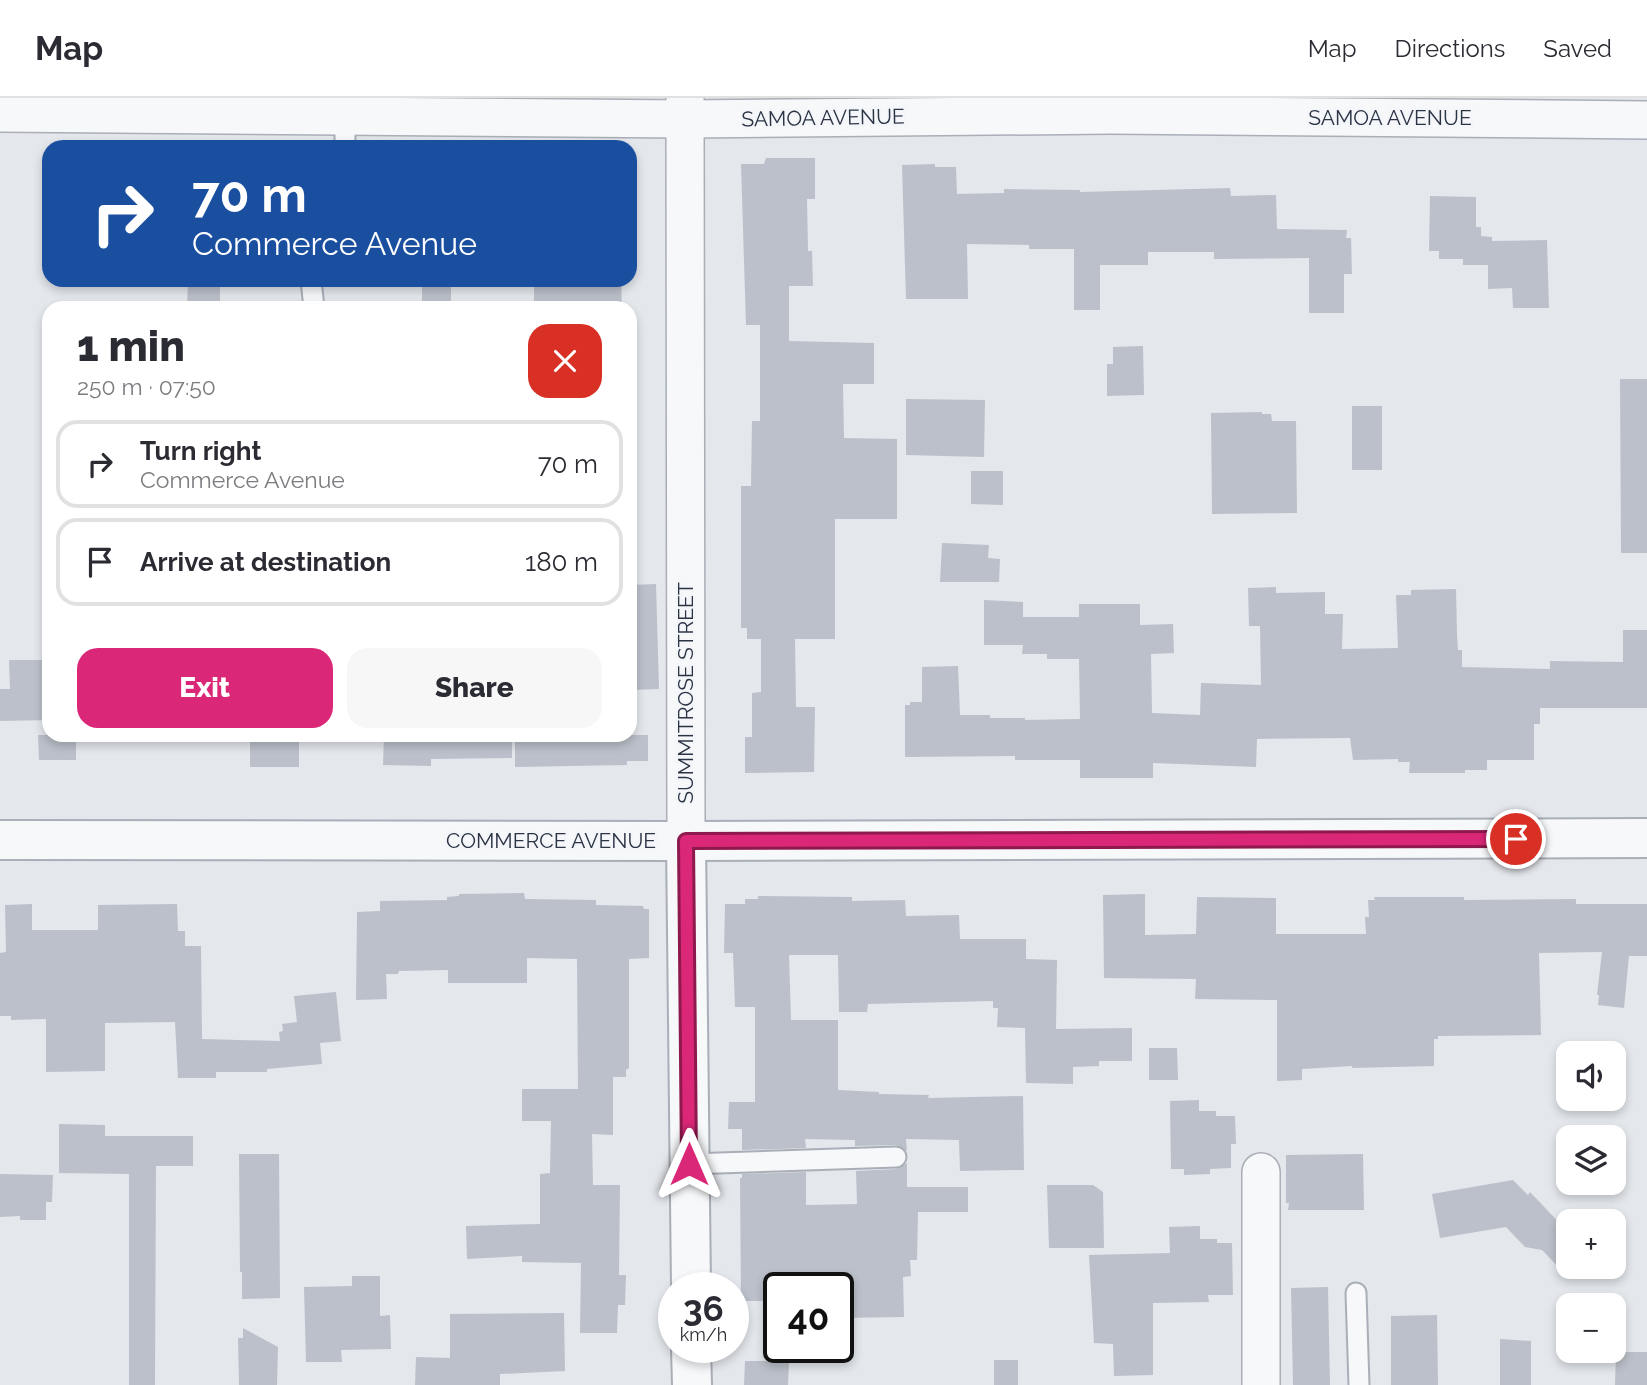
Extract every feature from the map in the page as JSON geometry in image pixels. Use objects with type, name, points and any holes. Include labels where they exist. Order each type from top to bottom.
[{"type":"street","name":"SAMOA AVENUE","points":[[0,113],[345,132],[685,108],[1317,107],[1647,120]]},
{"type":"street","name":"SUMMITROSE STREET","points":[[685,108],[686,841],[691,1272]]},
{"type":"street","name":"COMMERCE AVENUE","points":[[0,840],[1647,838]]},
{"type":"street","points":[[1261,1172],[1262,1385]]},
{"type":"street","points":[[691,1363],[692,1385]]},
{"type":"lane","points":[[689,1164],[896,1157]]},
{"type":"lane","points":[[1356,1293],[1359,1385]]},
{"type":"building","points":[[766,158],[815,158],[815,199],[807,199],[808,251],[812,251],[813,286],[789,286],[789,341],[874,343],[874,384],[843,384],[844,438],[897,439],[897,519],[835,519],[835,639],[795,639],[796,707],[815,707],[814,772],[745,773],[745,737],[752,737],[752,693],[761,692],[761,639],[747,639],[747,628],[741,628],[741,486],[751,486],[752,421],[760,421],[760,325],[746,325],[741,164],[764,164]]},
{"type":"building","points":[[935,164],[935,167],[956,167],[957,194],[1004,193],[1004,189],[1080,192],[1230,188],[1231,196],[1276,195],[1277,229],[1347,230],[1346,238],[1351,238],[1352,274],[1344,274],[1344,313],[1309,313],[1309,258],[1214,259],[1214,252],[1148,252],[1148,265],[1100,265],[1100,310],[1074,310],[1074,249],[1029,249],[1029,245],[967,244],[968,299],[906,299],[902,165]]},
{"type":"building","points":[[1430,196],[1476,197],[1476,227],[1481,227],[1481,236],[1492,237],[1492,241],[1547,240],[1549,308],[1513,308],[1512,288],[1488,289],[1488,265],[1463,265],[1463,259],[1439,259],[1439,251],[1429,251]]},
{"type":"building","points":[[188,287],[220,287],[220,301],[187,301]]},
{"type":"building","points":[[422,287],[451,287],[451,301],[422,301]]},
{"type":"building","points":[[534,287],[621,287],[622,301],[534,301]]},
{"type":"building","points":[[1143,346],[1144,395],[1107,396],[1107,364],[1113,364],[1113,347]]},
{"type":"building","points":[[1620,379],[1647,379],[1647,553],[1621,553]]},
{"type":"building","points":[[906,399],[985,400],[984,457],[906,455]]},
{"type":"building","points":[[1352,406],[1382,406],[1382,470],[1352,470]]},
{"type":"building","points":[[1211,413],[1271,414],[1272,421],[1296,421],[1297,513],[1212,514]]},
{"type":"building","points":[[971,471],[1003,471],[1003,505],[971,504]]},
{"type":"building","points":[[942,543],[989,545],[988,558],[1000,559],[999,582],[940,582]]},
{"type":"building","points":[[656,584],[659,689],[637,690],[637,585]]},
{"type":"building","points":[[1276,587],[1276,593],[1325,592],[1325,614],[1343,614],[1342,649],[1398,648],[1396,595],[1411,595],[1411,590],[1456,589],[1458,650],[1462,650],[1462,667],[1550,669],[1550,661],[1623,662],[1623,630],[1647,630],[1647,708],[1540,708],[1540,724],[1534,724],[1534,760],[1487,760],[1487,770],[1465,770],[1465,773],[1409,773],[1410,762],[1398,762],[1398,759],[1353,760],[1350,738],[1257,739],[1256,767],[1153,763],[1153,778],[1080,778],[1080,760],[1015,760],[1015,756],[905,757],[905,705],[922,702],[922,667],[958,666],[960,715],[990,715],[990,718],[1025,720],[1080,719],[1079,659],[1047,659],[1047,654],[1022,654],[1023,645],[984,645],[984,600],[1023,602],[1023,617],[1079,617],[1079,604],[1140,604],[1140,625],[1173,624],[1174,653],[1151,654],[1152,713],[1200,715],[1201,683],[1261,685],[1260,626],[1249,626],[1248,588]]},
{"type":"building","points":[[9,660],[42,660],[42,720],[0,721],[0,689],[10,689]]},
{"type":"building","points":[[38,735],[42,735],[42,742],[76,742],[76,760],[39,760]]},
{"type":"building","points":[[637,735],[648,735],[648,761],[627,761],[627,765],[515,767],[515,742],[637,742]]},
{"type":"building","points":[[250,742],[299,742],[299,767],[250,767]]},
{"type":"building","points":[[384,742],[512,742],[512,758],[431,759],[431,766],[383,765]]},
{"type":"building","points":[[524,893],[525,899],[596,900],[596,905],[643,906],[644,909],[649,909],[649,958],[629,959],[629,1068],[626,1070],[626,1077],[613,1077],[613,1135],[592,1134],[593,1185],[620,1185],[619,1275],[626,1275],[625,1305],[618,1305],[617,1333],[580,1333],[581,1263],[522,1262],[522,1256],[467,1259],[466,1226],[540,1224],[540,1174],[550,1173],[551,1121],[522,1121],[522,1089],[578,1089],[577,959],[527,958],[527,983],[448,983],[448,970],[399,971],[398,974],[386,974],[387,999],[356,1000],[357,912],[380,911],[380,901],[447,900],[447,897],[459,894]]},
{"type":"building","points":[[1145,894],[1145,935],[1196,934],[1197,897],[1276,898],[1276,934],[1366,934],[1368,900],[1375,900],[1374,897],[1464,897],[1464,900],[1576,899],[1576,904],[1647,904],[1647,956],[1629,956],[1624,1008],[1598,1005],[1602,952],[1539,953],[1541,1035],[1438,1036],[1438,1039],[1434,1039],[1434,1066],[1302,1069],[1302,1080],[1277,1081],[1277,1000],[1195,999],[1196,979],[1104,978],[1103,895]]},
{"type":"building","points":[[758,896],[852,897],[852,901],[905,900],[906,916],[959,915],[960,939],[1026,939],[1026,959],[1057,960],[1056,1029],[1132,1028],[1132,1061],[1099,1061],[1099,1066],[1073,1067],[1073,1084],[1026,1083],[1025,1028],[997,1027],[998,1008],[993,1008],[993,1001],[868,1004],[867,1012],[839,1012],[838,955],[789,955],[791,1020],[838,1020],[838,1090],[929,1095],[928,1098],[1023,1096],[1024,1170],[960,1171],[959,1140],[906,1139],[907,1151],[896,1145],[855,1146],[855,1140],[805,1139],[806,1148],[742,1150],[742,1129],[728,1129],[729,1102],[755,1102],[755,1007],[735,1007],[733,953],[724,953],[725,904],[745,904],[745,899],[758,899]]},
{"type":"building","points":[[32,904],[32,930],[98,930],[98,905],[177,904],[178,931],[185,931],[185,946],[201,946],[202,1039],[280,1041],[282,1024],[297,1022],[294,996],[336,992],[341,1041],[320,1043],[322,1064],[267,1069],[267,1072],[216,1072],[216,1078],[178,1078],[175,1022],[105,1023],[105,1071],[46,1072],[46,1019],[11,1020],[11,1016],[0,1016],[0,953],[6,952],[5,905]]},
{"type":"building","points":[[1149,1048],[1177,1048],[1178,1080],[1149,1080]]},
{"type":"building","points":[[1199,1100],[1199,1111],[1216,1111],[1216,1116],[1235,1116],[1236,1144],[1231,1144],[1231,1168],[1210,1169],[1210,1174],[1184,1175],[1184,1169],[1171,1169],[1170,1101]]},
{"type":"building","points":[[59,1124],[105,1125],[105,1136],[193,1136],[193,1166],[156,1166],[155,1385],[129,1385],[129,1174],[59,1173]]},
{"type":"building","points":[[239,1154],[279,1154],[280,1298],[242,1299]]},
{"type":"building","points":[[1363,1154],[1364,1210],[1288,1210],[1286,1155]]},
{"type":"building","points":[[907,1163],[907,1187],[968,1187],[968,1212],[918,1212],[917,1260],[910,1260],[911,1276],[903,1277],[904,1317],[854,1318],[854,1272],[763,1272],[763,1301],[749,1301],[749,1272],[741,1272],[742,1174],[806,1172],[806,1205],[857,1204],[856,1171],[896,1169]]},
{"type":"building","points":[[0,1174],[53,1175],[52,1202],[46,1202],[46,1220],[20,1220],[20,1216],[0,1217]]},
{"type":"building","points":[[1513,1180],[1528,1195],[1530,1192],[1556,1219],[1556,1265],[1542,1250],[1525,1247],[1506,1227],[1440,1238],[1432,1194]]},
{"type":"building","points":[[1047,1185],[1093,1185],[1103,1192],[1104,1248],[1049,1248]]},
{"type":"building","points":[[1200,1226],[1200,1239],[1217,1239],[1217,1243],[1232,1243],[1233,1295],[1208,1295],[1209,1302],[1153,1303],[1153,1375],[1114,1376],[1113,1344],[1094,1343],[1089,1255],[1170,1253],[1169,1227]]},
{"type":"building","points":[[352,1276],[380,1276],[380,1316],[390,1315],[391,1349],[341,1350],[342,1362],[306,1362],[304,1287],[352,1286]]},
{"type":"building","points":[[1328,1287],[1330,1385],[1293,1385],[1291,1288]]},
{"type":"building","points":[[564,1313],[565,1371],[500,1374],[500,1385],[415,1385],[416,1357],[450,1358],[450,1314]]},
{"type":"building","points":[[1437,1315],[1438,1385],[1391,1385],[1391,1316]]},
{"type":"building","points":[[243,1328],[278,1347],[277,1385],[239,1385],[238,1338],[243,1338]]},
{"type":"building","points":[[1500,1339],[1531,1341],[1531,1385],[1500,1385]]},
{"type":"building","points":[[1626,1352],[1647,1352],[1647,1385],[1615,1385],[1616,1363],[1626,1363]]},
{"type":"building","points":[[994,1360],[1018,1360],[1018,1385],[994,1385]]},
{"type":"building","points":[[745,1363],[789,1363],[788,1385],[744,1385]]},
{"type":"route","points":[[689,1164],[686,841],[1516,839]]}]
